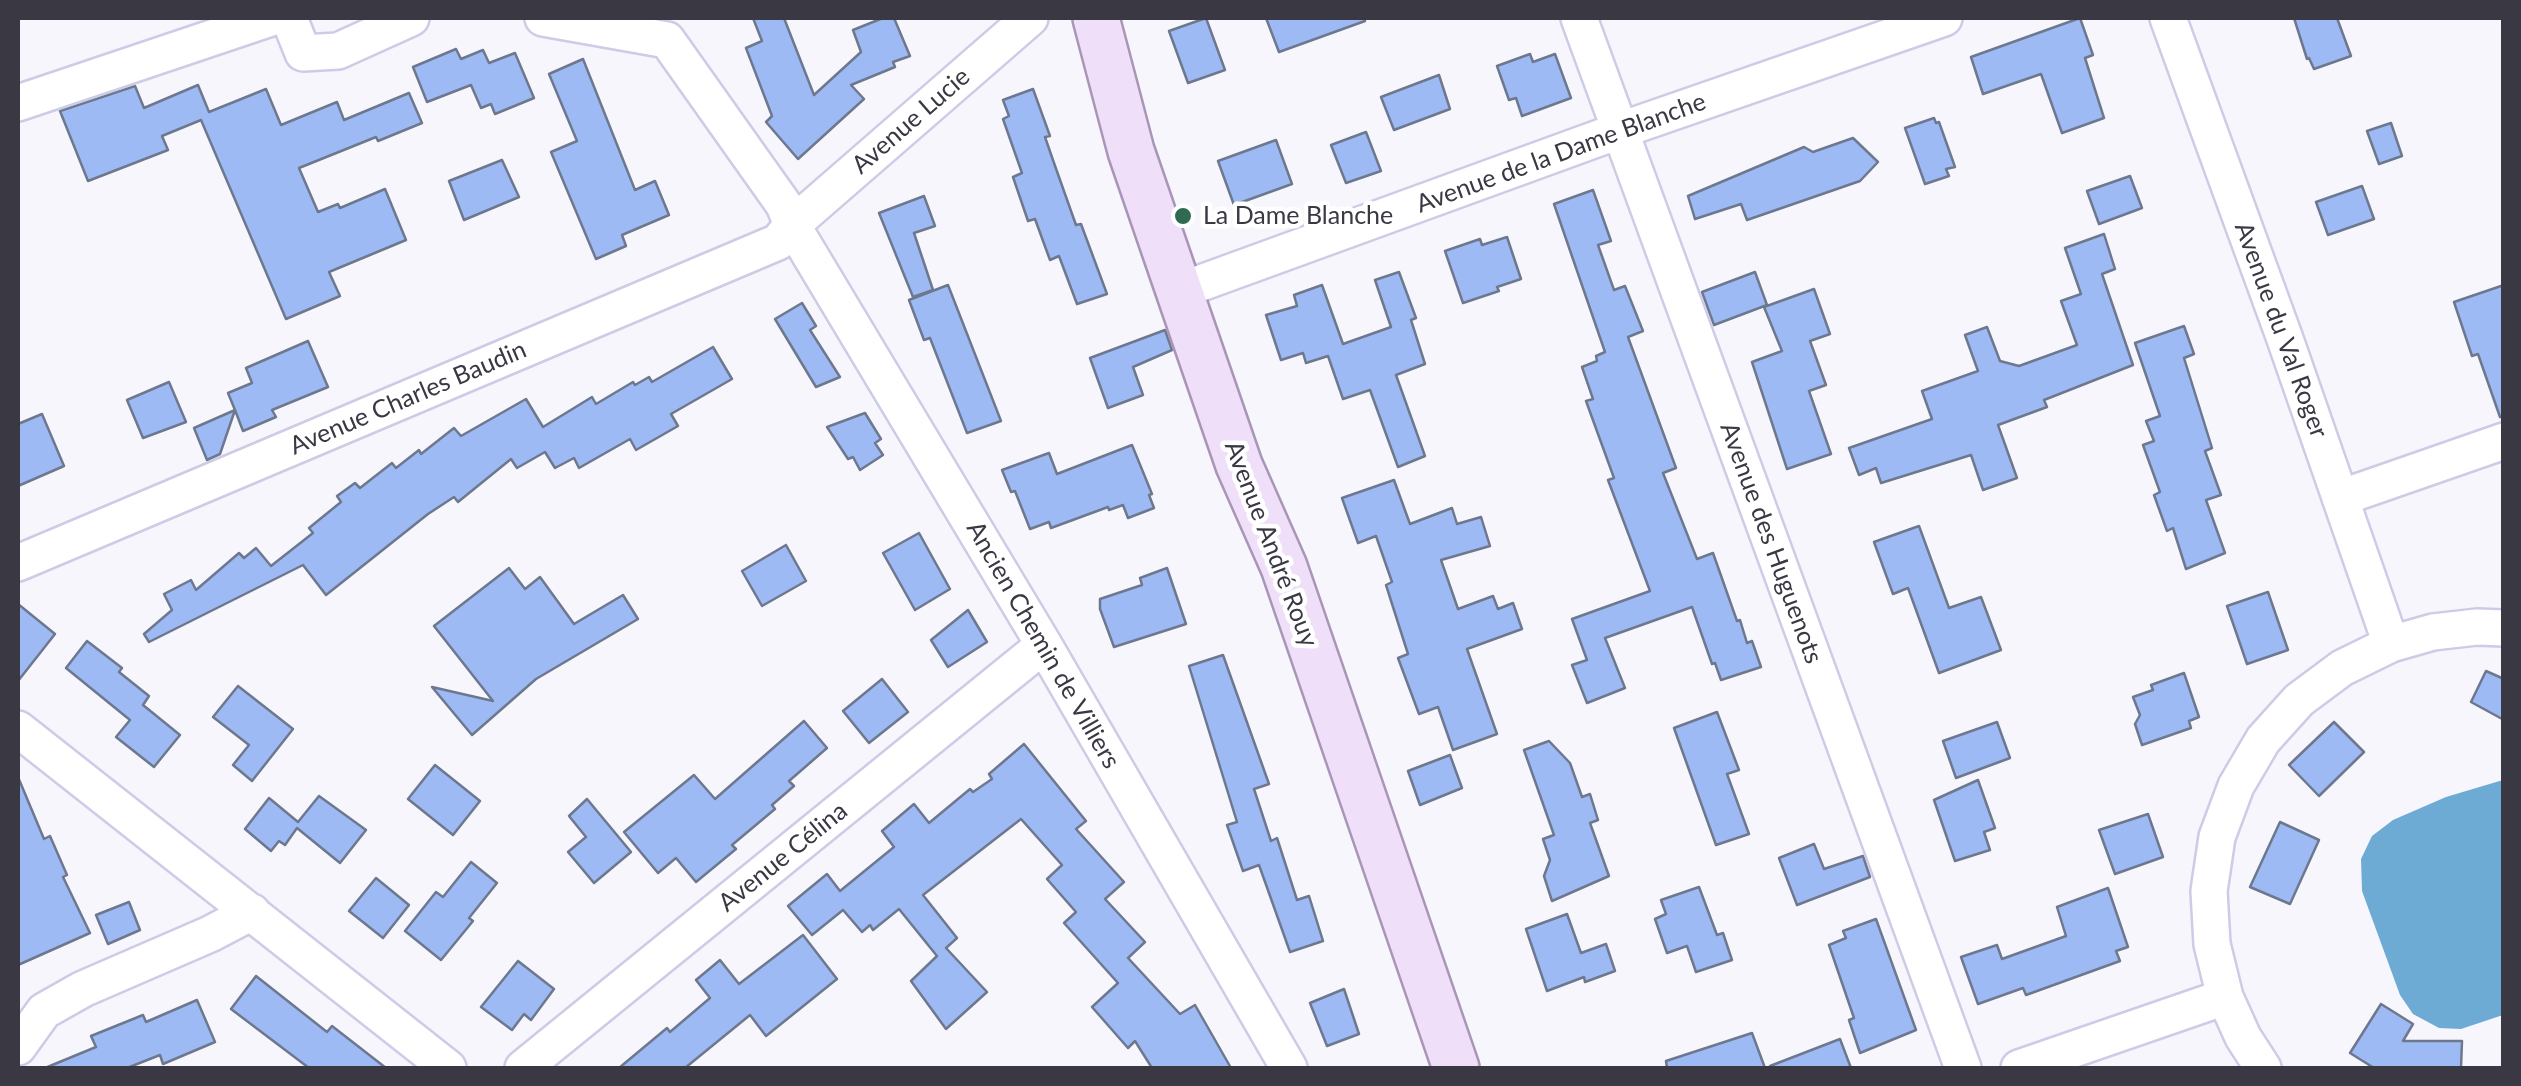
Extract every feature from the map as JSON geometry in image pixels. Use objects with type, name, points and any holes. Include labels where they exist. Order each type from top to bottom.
[{"type":"main road","name":"Avenue André Rouy","points":[[1096,18],[1131,152],[1239,464],[1284,567],[1456,1068]]},
{"type":"street","points":[[18,103],[270,18]]},
{"type":"street","points":[[289,18],[302,53],[338,51],[412,18]]},
{"type":"street","name":"Ancien Chemin de Villiers","points":[[543,18],[667,40],[784,205],[792,225],[1044,645],[1288,1068]]},
{"type":"street","name":"Avenue Lucie","points":[[792,225],[1030,18]]},
{"type":"street","name":"Avenue des Huguenots","points":[[1579,18],[1963,1068]]},
{"type":"street","name":"Avenue de la Dame Blanche","points":[[1179,291],[1621,130],[1944,18]]},
{"type":"street","name":"Avenue du Val Roger","points":[[2168,18],[2391,644]]},
{"type":"street","name":"Avenue Charles Baudin","points":[[18,564],[778,242],[792,225]]},
{"type":"street","points":[[2340,498],[2504,441]]},
{"type":"street","points":[[2263,1068],[2243,1038],[2224,997],[2212,944],[2209,890],[2217,837],[2236,786],[2263,740],[2299,700],[2342,668],[2391,644],[2433,632],[2504,628]]},
{"type":"street","name":"Avenue Célina","points":[[522,1068],[1044,645]]},
{"type":"street","points":[[18,730],[448,1068]]},
{"type":"street","points":[[18,1047],[44,1011],[252,912]]},
{"type":"street","points":[[2019,1068],[2224,997]]},
{"type":"water","points":[[2503,780],[2503,1015],[2461,1029],[2439,1028],[2413,1014],[2400,995],[2362,891],[2361,859],[2372,836],[2393,820],[2446,797]]},
{"type":"building","points":[[753,18],[784,18],[814,95],[861,52],[853,30],[883,18],[894,18],[910,56],[893,62],[895,67],[851,85],[864,99],[798,159],[766,122],[772,116],[746,48],[762,41]]},
{"type":"building","points":[[1206,18],[1225,70],[1188,83],[1169,31]]},
{"type":"building","points":[[1266,18],[1364,18],[1365,21],[1279,52]]},
{"type":"building","points":[[2080,18],[2093,55],[2085,58],[2104,118],[2062,133],[2041,74],[1983,94],[1971,57]]},
{"type":"building","points":[[2294,18],[2337,18],[2351,56],[2314,69]]},
{"type":"building","points":[[456,49],[461,59],[483,50],[489,63],[515,53],[534,98],[495,114],[491,104],[481,108],[471,85],[427,102],[413,67]]},
{"type":"building","points":[[1530,54],[1533,62],[1555,54],[1571,98],[1522,116],[1516,98],[1509,100],[1497,66]]},
{"type":"building","points":[[583,59],[635,190],[655,181],[669,215],[622,235],[626,246],[596,259],[551,152],[577,141],[549,74]]},
{"type":"building","points":[[1439,75],[1450,109],[1394,130],[1381,97]]},
{"type":"building","points":[[198,85],[209,112],[266,89],[281,125],[337,102],[344,120],[409,93],[422,123],[299,168],[318,212],[338,204],[340,208],[385,189],[406,240],[329,272],[340,296],[286,319],[201,120],[162,136],[168,150],[88,181],[60,111],[135,86],[144,108]]},
{"type":"building","points":[[1033,89],[1050,136],[1045,137],[1076,225],[1081,224],[1107,294],[1077,304],[1059,256],[1050,260],[1035,219],[1028,221],[1013,177],[1022,173],[1003,119],[1009,116],[1003,100]]},
{"type":"building","points":[[1934,118],[1939,122],[1955,167],[1946,169],[1949,176],[1925,184],[1905,128]]},
{"type":"building","points":[[2391,123],[2402,156],[2379,164],[2367,131]]},
{"type":"building","points":[[1366,132],[1381,171],[1346,183],[1331,145]]},
{"type":"building","points":[[1853,138],[1878,162],[1860,181],[1747,220],[1741,204],[1695,219],[1688,196],[1804,147],[1813,152]]},
{"type":"building","points":[[1276,140],[1292,184],[1234,205],[1218,161]]},
{"type":"building","points":[[502,160],[519,197],[464,220],[449,181]]},
{"type":"building","points":[[2130,176],[2142,208],[2099,224],[2087,191]]},
{"type":"building","points":[[2362,186],[2374,219],[2328,235],[2316,202]]},
{"type":"building","points":[[1593,190],[1611,241],[1598,245],[1614,290],[1625,286],[1643,331],[1628,337],[1676,468],[1663,473],[1697,559],[1713,553],[1737,621],[1740,620],[1747,643],[1752,641],[1761,667],[1721,680],[1692,607],[1605,638],[1625,688],[1587,703],[1572,665],[1587,660],[1572,619],[1650,591],[1608,480],[1614,478],[1586,401],[1593,399],[1582,367],[1597,361],[1596,356],[1605,352],[1554,204]]},
{"type":"building","points":[[924,196],[935,226],[914,233],[933,290],[913,297],[879,213]]},
{"type":"building","points":[[2104,234],[2115,269],[2102,274],[2133,365],[2044,400],[2047,407],[1998,425],[2017,478],[1983,490],[1971,455],[1881,483],[1876,468],[1859,475],[1849,448],[1932,419],[1922,391],[1978,371],[1965,335],[1987,327],[2000,361],[2019,366],[2077,345],[2061,301],[2081,294],[2065,248]]},
{"type":"building","points":[[1507,237],[1521,279],[1463,303],[1445,251],[1480,239],[1482,245]]},
{"type":"building","points":[[1399,272],[1416,318],[1411,320],[1425,364],[1396,375],[1425,456],[1398,467],[1370,390],[1343,399],[1328,356],[1306,363],[1303,353],[1281,360],[1266,315],[1297,306],[1294,295],[1322,285],[1343,344],[1391,327],[1375,280]]},
{"type":"building","points":[[1755,272],[1767,305],[1714,325],[1702,292]]},
{"type":"building","points":[[948,285],[1001,421],[967,433],[930,338],[924,340],[909,300]]},
{"type":"building","points":[[2504,285],[2504,416],[2500,417],[2478,354],[2472,356],[2454,302]]},
{"type":"building","points":[[1814,289],[1830,334],[1810,341],[1826,385],[1809,391],[1831,454],[1787,469],[1752,362],[1782,351],[1764,307]]},
{"type":"building","points":[[802,303],[816,326],[810,330],[840,377],[816,387],[775,319]]},
{"type":"building","points":[[2184,326],[2194,354],[2184,358],[2212,448],[2205,451],[2221,495],[2206,500],[2225,553],[2186,569],[2173,528],[2167,531],[2154,495],[2160,492],[2143,445],[2154,441],[2146,421],[2160,416],[2135,343]]},
{"type":"building","points":[[1165,330],[1172,350],[1133,367],[1143,395],[1108,408],[1090,358]]},
{"type":"building","points":[[308,341],[328,387],[272,410],[276,417],[243,431],[228,393],[252,383],[246,368]]},
{"type":"building","points":[[713,347],[732,379],[671,414],[678,426],[636,450],[630,439],[579,468],[574,458],[555,468],[545,452],[517,468],[511,459],[458,502],[454,497],[428,514],[326,595],[303,565],[149,642],[144,634],[172,610],[164,594],[191,580],[196,590],[239,553],[244,558],[256,548],[271,566],[313,533],[309,528],[341,502],[337,496],[355,483],[360,488],[392,463],[396,468],[419,450],[421,454],[454,428],[461,436],[526,399],[543,427],[592,397],[596,404],[633,382],[635,385],[649,377],[652,382]]},
{"type":"building","points":[[169,382],[186,422],[143,438],[127,400]]},
{"type":"building","points":[[235,410],[220,454],[207,460],[194,428]]},
{"type":"building","points":[[865,413],[881,439],[875,443],[883,455],[860,470],[827,427]]},
{"type":"building","points":[[42,414],[64,466],[18,486],[18,424]]},
{"type":"building","points":[[1132,445],[1154,508],[1128,518],[1123,505],[1051,528],[1049,522],[1030,529],[1002,470],[1049,453],[1057,474]]},
{"type":"building","points":[[1394,480],[1410,524],[1452,508],[1457,524],[1481,517],[1490,546],[1441,560],[1458,609],[1493,596],[1498,609],[1513,603],[1522,629],[1467,649],[1497,734],[1453,750],[1438,707],[1419,714],[1398,658],[1408,654],[1386,585],[1392,582],[1376,536],[1358,543],[1342,498]]},
{"type":"building","points":[[1919,526],[1949,608],[1981,597],[2001,650],[1939,673],[1908,588],[1893,594],[1874,542]]},
{"type":"building","points":[[919,533],[950,589],[915,610],[883,553]]},
{"type":"building","points":[[786,545],[806,581],[762,606],[742,571]]},
{"type":"building","points":[[509,568],[525,589],[540,577],[574,624],[623,595],[638,619],[536,679],[472,735],[432,687],[493,701],[434,626]]},
{"type":"building","points":[[1167,568],[1186,624],[1114,647],[1100,599],[1142,585],[1140,578]]},
{"type":"building","points":[[2268,592],[2288,650],[2247,664],[2227,606]]},
{"type":"building","points":[[18,604],[55,634],[18,681]]},
{"type":"building","points":[[968,610],[987,642],[948,667],[931,640]]},
{"type":"building","points":[[87,641],[122,668],[119,672],[149,696],[143,705],[180,735],[154,767],[116,737],[130,720],[66,668]]},
{"type":"building","points":[[1223,655],[1269,784],[1254,789],[1271,841],[1277,838],[1297,900],[1309,896],[1323,941],[1290,952],[1259,865],[1243,871],[1227,825],[1237,822],[1189,666]]},
{"type":"building","points":[[2486,671],[2504,679],[2504,720],[2471,702]]},
{"type":"building","points":[[2184,673],[2199,717],[2189,721],[2191,728],[2142,745],[2135,724],[2140,715],[2133,697],[2153,690],[2151,685]]},
{"type":"building","points":[[882,679],[908,712],[869,743],[843,711]]},
{"type":"building","points":[[238,686],[293,729],[252,781],[233,765],[249,745],[213,717]]},
{"type":"building","points":[[1717,712],[1739,770],[1727,774],[1749,834],[1716,845],[1674,728]]},
{"type":"building","points":[[804,721],[827,748],[789,781],[794,786],[772,805],[775,809],[732,845],[736,849],[696,882],[676,858],[658,873],[624,832],[694,775],[715,799]]},
{"type":"building","points":[[1997,722],[2010,758],[1956,778],[1943,741]]},
{"type":"building","points":[[2334,722],[2364,752],[2319,796],[2289,765]]},
{"type":"building","points":[[1549,741],[1570,763],[1582,797],[1590,794],[1598,820],[1590,823],[1609,876],[1552,901],[1544,876],[1550,860],[1543,839],[1554,835],[1524,750]]},
{"type":"building","points":[[1024,744],[1086,821],[1076,829],[1124,882],[1105,899],[1145,942],[1128,958],[1180,1014],[1195,1005],[1231,1068],[1152,1068],[1135,1041],[1128,1048],[1092,1007],[1118,983],[1064,923],[1076,912],[1047,879],[1062,865],[1021,819],[923,895],[957,938],[946,948],[987,992],[946,1029],[911,981],[937,956],[899,909],[873,930],[870,925],[862,932],[843,910],[812,935],[788,906],[827,874],[840,891],[894,847],[882,831],[914,804],[929,823],[970,789],[973,792],[992,779],[989,774]]},
{"type":"building","points":[[1450,755],[1462,788],[1420,805],[1408,771]]},
{"type":"building","points":[[435,765],[480,801],[453,835],[408,799]]},
{"type":"building","points":[[18,777],[44,839],[50,836],[67,875],[63,877],[90,933],[18,965]]},
{"type":"building","points":[[1978,780],[1995,828],[1984,832],[1990,850],[1955,861],[1934,800]]},
{"type":"building","points":[[319,796],[366,830],[340,863],[297,828],[285,845],[279,841],[271,851],[245,829],[269,798],[298,822]]},
{"type":"building","points":[[587,799],[631,852],[594,883],[568,852],[586,837],[569,816]]},
{"type":"building","points":[[2148,814],[2163,857],[2115,874],[2099,830]]},
{"type":"building","points":[[2280,822],[2319,840],[2290,904],[2250,887]]},
{"type":"building","points":[[1814,844],[1824,869],[1863,856],[1870,877],[1797,905],[1779,858]]},
{"type":"building","points":[[471,862],[497,883],[441,960],[405,931],[436,892],[443,897]]},
{"type":"building","points":[[376,878],[409,905],[383,938],[349,911]]},
{"type":"building","points":[[1699,887],[1717,935],[1723,933],[1732,960],[1696,972],[1687,946],[1667,953],[1655,919],[1666,914],[1661,900]]},
{"type":"building","points":[[2108,888],[2128,947],[2116,951],[2120,961],[2026,995],[2023,988],[1978,1004],[1961,957],[1997,945],[2002,959],[2066,936],[2057,907]]},
{"type":"building","points":[[129,902],[140,930],[108,944],[96,915]]},
{"type":"building","points":[[1567,914],[1581,953],[1606,944],[1615,971],[1547,991],[1526,929]]},
{"type":"building","points":[[1876,919],[1916,1030],[1860,1053],[1849,1020],[1854,1018],[1829,945],[1846,938],[1843,931]]},
{"type":"building","points":[[803,935],[837,979],[766,1036],[750,1015],[685,1068],[619,1068],[710,998],[696,980],[720,960],[739,984]]},
{"type":"building","points":[[518,961],[554,989],[531,1020],[524,1014],[512,1030],[481,1007]]},
{"type":"building","points":[[256,976],[327,1032],[332,1026],[386,1068],[309,1068],[231,1009]]},
{"type":"building","points":[[1344,989],[1359,1034],[1327,1046],[1310,1003]]},
{"type":"building","points":[[197,1000],[215,1042],[163,1064],[160,1055],[127,1068],[45,1068],[96,1047],[91,1036],[143,1015],[146,1022]]},
{"type":"building","points":[[2381,1004],[2413,1024],[2403,1041],[2462,1041],[2461,1068],[2374,1068],[2350,1053]]},
{"type":"building","points":[[1752,1033],[1765,1068],[1667,1068],[1666,1061]]},
{"type":"building","points":[[1840,1039],[1851,1068],[1770,1068],[1770,1066]]},
{"type":"place","name":"La Dame Blanche","points":[[1183,216]]}]
